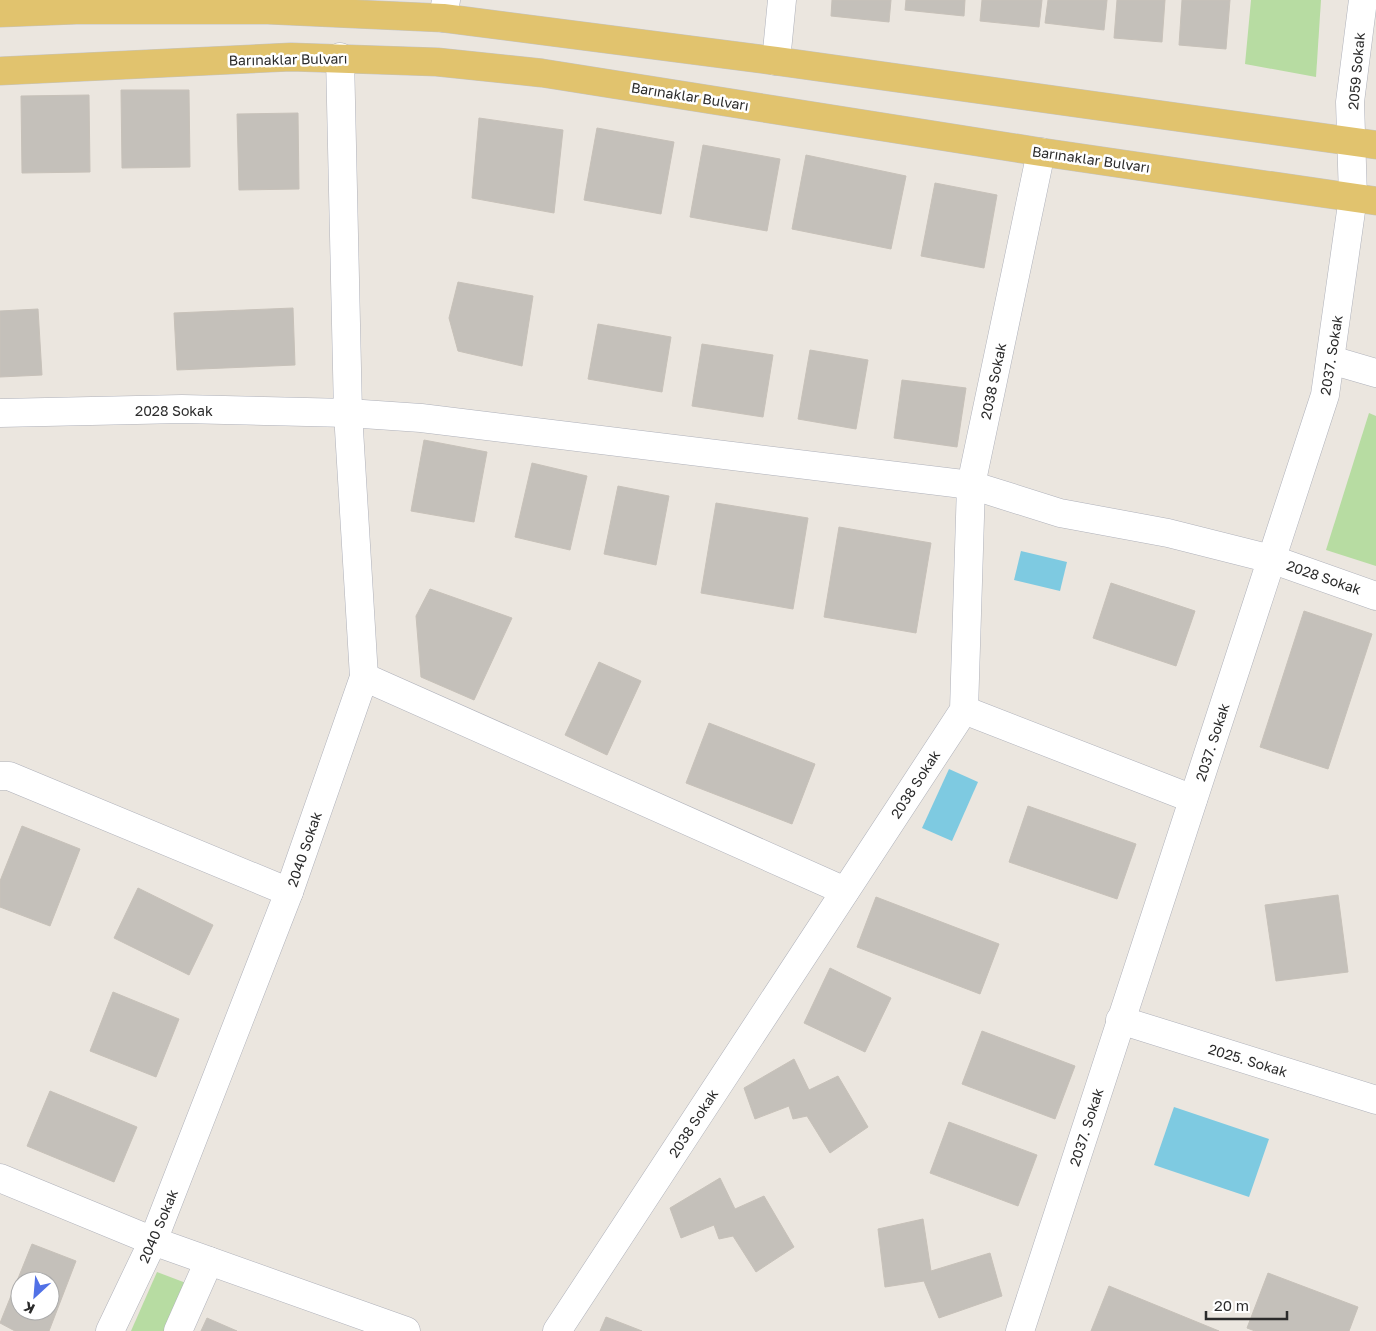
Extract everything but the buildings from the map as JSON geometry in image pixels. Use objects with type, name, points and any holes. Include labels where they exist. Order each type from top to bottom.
[{"type":"main road","points":[[0,13],[77,5],[362,6],[444,9],[776,60],[1364,143]]},
{"type":"main road","name":"Barınaklar Bulvarı","points":[[0,71],[291,57],[340,57],[437,62],[542,73],[1041,152],[1364,199]]},
{"type":"street","points":[[776,60],[782,0]]},
{"type":"street","name":"2059 Sokak","points":[[1363,0],[1352,85],[1364,143]]},
{"type":"street","name":"2040 Sokak","points":[[110,1331],[153,1241],[289,892],[364,677],[348,413],[340,57]]},
{"type":"street","name":"2037. Sokak","points":[[1020,1331],[1325,395],[1330,360],[1364,199],[1364,143]]},
{"type":"street","name":"2038 Sokak","points":[[557,1331],[964,710],[971,485],[1041,152]]},
{"type":"street","points":[[1330,360],[1376,373]]},
{"type":"street","name":"2028 Sokak","points":[[0,413],[182,409],[348,413],[421,418],[971,485],[1060,513],[1168,533],[1271,559],[1376,596]]},
{"type":"street","points":[[364,677],[845,891]]},
{"type":"street","points":[[964,710],[1193,799]]},
{"type":"street","points":[[0,776],[10,776],[289,892]]},
{"type":"street","name":"2025. Sokak","points":[[1120,1020],[1374,1093]]},
{"type":"street","points":[[0,1178],[153,1241],[406,1331]]},
{"type":"street","points":[[178,1331],[209,1261]]},
{"type":"green space","points":[[1251,0],[1321,0],[1316,77],[1245,64]]},
{"type":"green space","points":[[1369,413],[1376,416],[1376,566],[1326,550]]},
{"type":"green space","points":[[157,1272],[186,1283],[164,1331],[131,1331]]},
{"type":"water","points":[[1021,551],[1067,562],[1060,591],[1014,580]]},
{"type":"water","points":[[949,769],[978,782],[952,841],[922,828]]},
{"type":"water","points":[[1174,1107],[1269,1139],[1249,1197],[1154,1165]]}]
